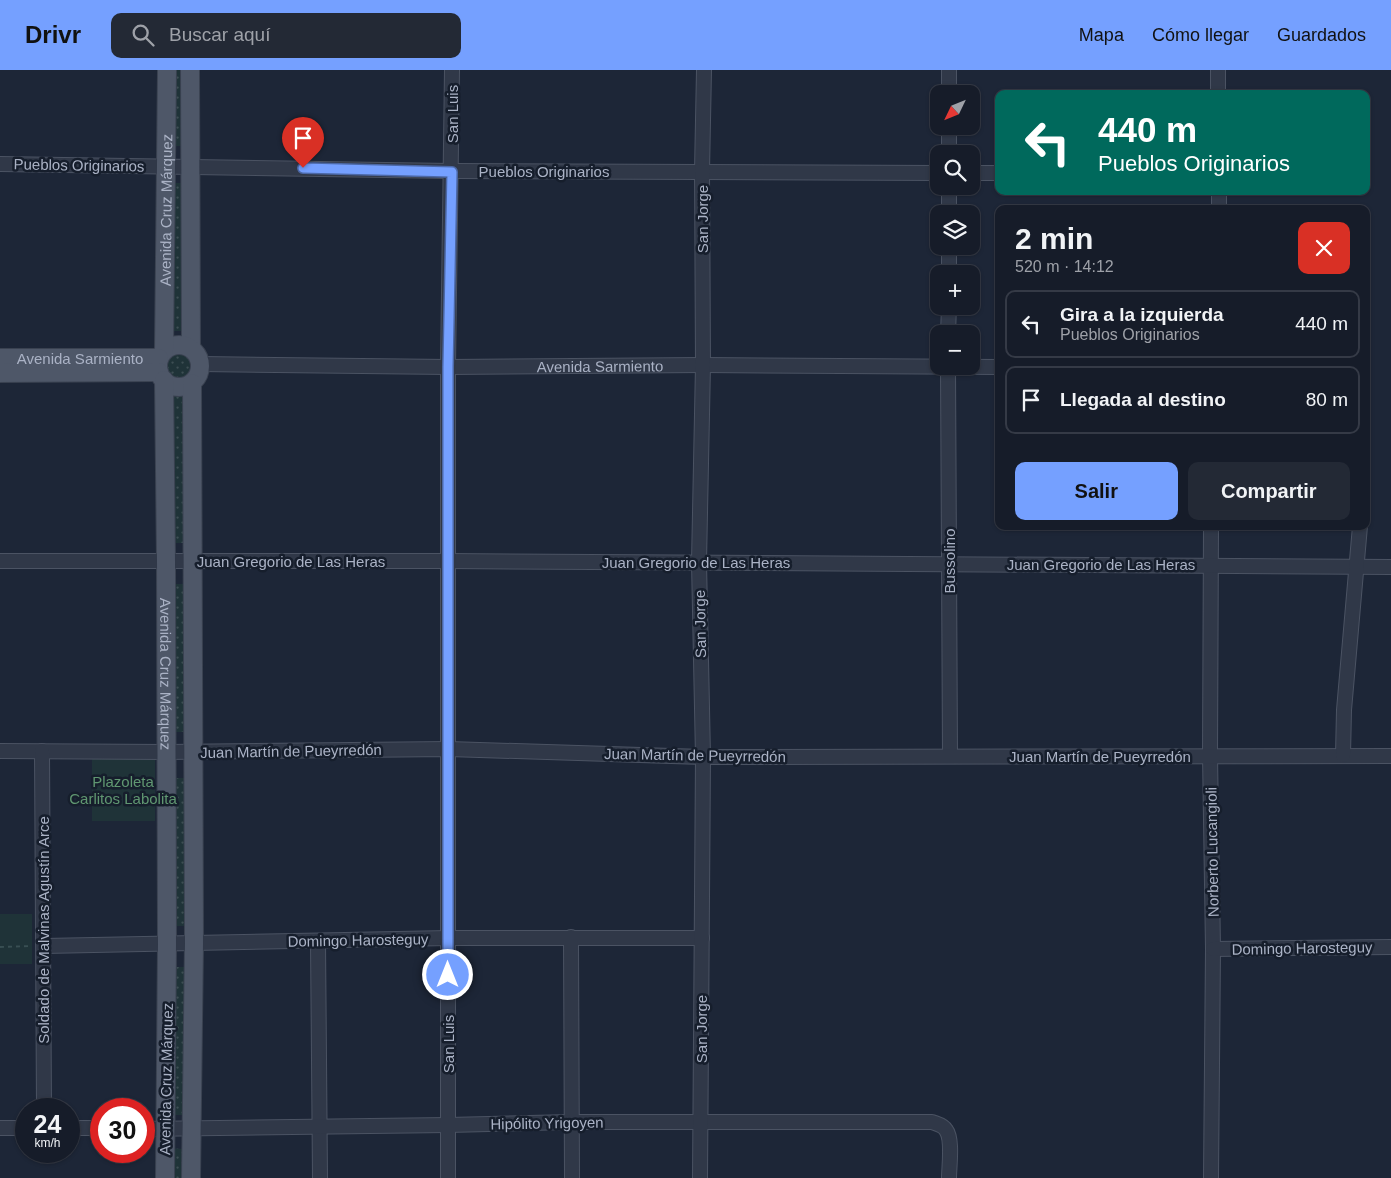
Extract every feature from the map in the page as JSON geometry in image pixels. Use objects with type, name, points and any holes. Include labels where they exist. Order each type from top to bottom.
[{"type":"main road","name":"Avenida Cruz Márquez","points":[[165,1178],[167,944],[166,561],[161,365],[167,166],[167,70]]},
{"type":"main road","name":"Avenida Cruz Márquez","points":[[190,70],[191,348]]},
{"type":"main road","points":[[180,344],[191,348],[199,357],[201,364],[199,375],[192,383],[180,387],[169,384],[161,365],[168,347],[180,344]]},
{"type":"main road","name":"Avenida Sarmiento","points":[[0,358],[161,365]]},
{"type":"main road","name":"Avenida Sarmiento","points":[[0,373],[161,365]]},
{"type":"main road","name":"Avenida Cruz Márquez","points":[[191,1178],[194,943],[192,383]]},
{"type":"street","name":"San Luis","points":[[448,1178],[448,367],[452,70]]},
{"type":"street","name":"San Jorge","points":[[700,1178],[703,757],[699,562],[703,365],[702,171],[704,70]]},
{"type":"street","points":[[949,70],[949,85]]},
{"type":"street","points":[[1218,70],[1218,90]]},
{"type":"street","name":"Pueblos Originarios","points":[[0,164],[452,172],[930,173]]},
{"type":"street","points":[[980,173],[995,173]]},
{"type":"street","name":"Avenida Sarmiento","points":[[201,364],[448,367],[703,365],[930,367]]},
{"type":"street","name":"Avenida Sarmiento","points":[[980,368],[995,368]]},
{"type":"street","name":"Bussolino","points":[[948,375],[950,756]]},
{"type":"street","name":"Norberto Lucangioli","points":[[1211,530],[1210,755],[1213,949],[1211,1178]]},
{"type":"street","points":[[1343,756],[1344,710],[1360,530]]},
{"type":"street","name":"Juan Gregorio de Las Heras","points":[[0,562],[448,561],[1391,567]]},
{"type":"street","name":"Juan Martín de Pueyrredón","points":[[0,751],[193,752],[449,749],[703,757],[1391,756]]},
{"type":"street","name":"Soldado de Malvinas Agustín Arce","points":[[42,751],[44,1098]]},
{"type":"street","points":[[571,937],[572,1178]]},
{"type":"street","name":"Domingo Harosteguy","points":[[44,946],[448,938],[702,938]]},
{"type":"street","points":[[318,941],[320,1178]]},
{"type":"street","name":"Domingo Harosteguy","points":[[1213,949],[1391,947]]},
{"type":"street","name":"Hipólito Yrigoyen","points":[[155,1128],[571,1122],[932,1122],[940,1124],[947,1130],[949,1141],[949,1178]]},
{"type":"street","points":[[0,1128],[15,1128]]},
{"type":"path","points":[[0,947],[44,946]]},
{"type":"green space","points":[[171,70],[184,70],[184,146],[170,146]]},
{"type":"green space","points":[[171,183],[184,183],[184,331],[170,331]]},
{"type":"green space","points":[[179,353],[188,357],[192,366],[188,375],[179,379],[170,375],[166,366],[170,357]]},
{"type":"green space","points":[[170,395],[184,395],[183,543],[169,543]]},
{"type":"green space","points":[[172,584],[186,584],[186,732],[172,732]]},
{"type":"green space","name":"Plazoleta Carlitos Labolita","points":[[155,757],[155,821],[92,821],[92,758]]},
{"type":"green space","points":[[173,778],[187,778],[186,926],[173,926]]},
{"type":"green space","points":[[0,914],[32,914],[32,964],[0,964]]},
{"type":"green space","points":[[172,967],[185,967],[185,1115],[171,1115]]},
{"type":"green space","points":[[170,1148],[183,1149],[183,1178],[170,1178]]},
{"type":"route","points":[[303,168],[452,172],[448,367],[448,975]]}]
